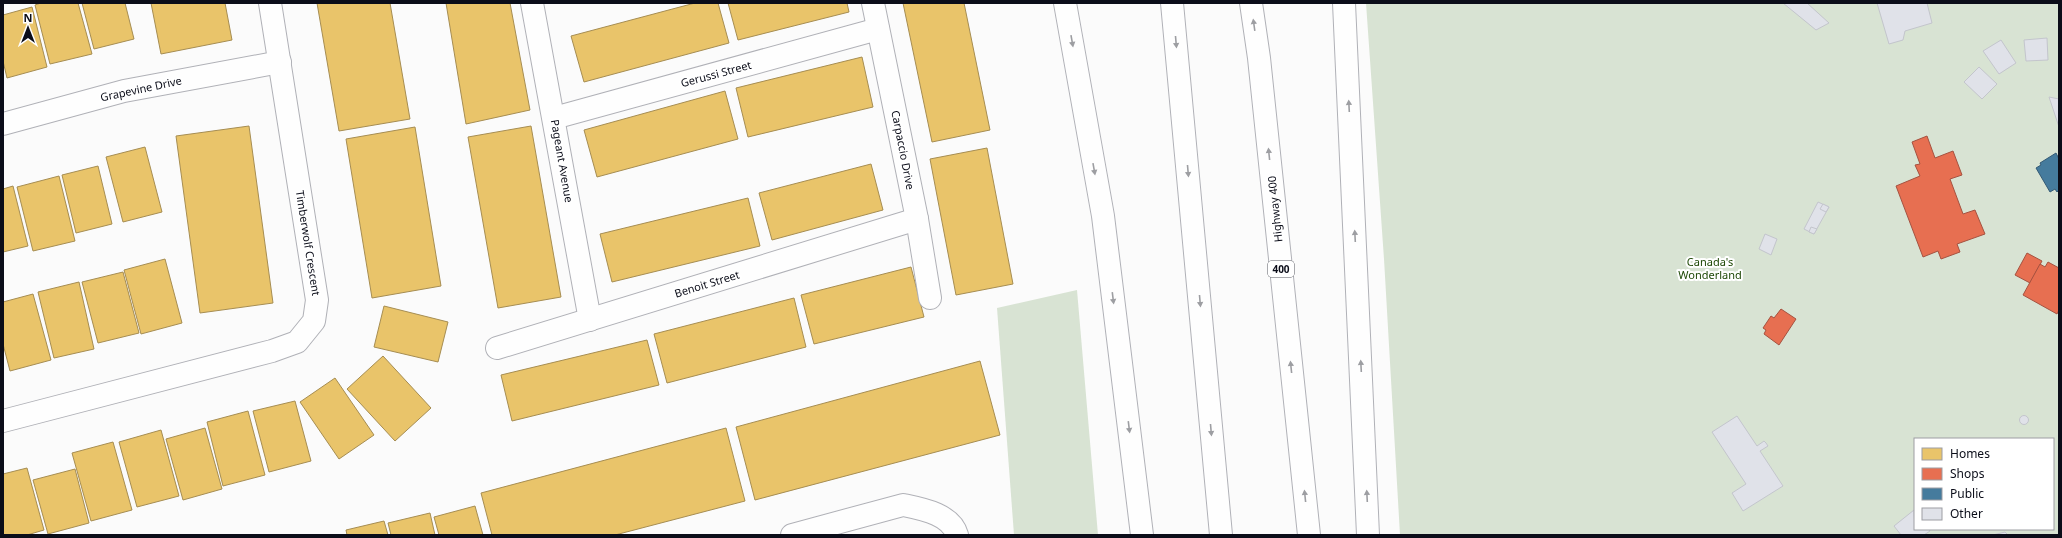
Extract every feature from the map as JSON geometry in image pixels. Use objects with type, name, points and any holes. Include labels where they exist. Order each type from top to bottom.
[{"type":"main road","name":"Timberwolf Crescent","points":[[3,421],[272,351],[297,342],[314,321],[317,300],[270,3]]},
{"type":"main road","name":"Pageant Avenue","points":[[532,3],[590,320]]},
{"type":"main road","name":"Carpaccio Drive","points":[[873,3],[917,219],[930,298]]},
{"type":"main road","points":[[1065,3],[1103,216],[1142,535]]},
{"type":"main road","points":[[1172,3],[1221,535]]},
{"type":"main road","name":"Highway 400","points":[[1251,3],[1260,66],[1309,535]]},
{"type":"main road","points":[[1344,3],[1368,535]]},
{"type":"main road","name":"Gerussi Street","points":[[554,118],[878,29]]},
{"type":"main road","name":"Grapevine Drive","points":[[3,124],[124,91],[280,62]]},
{"type":"main road","name":"Benoit Street","points":[[498,348],[917,219]]},
{"type":"main road","points":[[792,535],[903,505],[922,509],[939,516],[955,529],[957,535]]},
{"type":"green space","name":"Canada's Wonderland","points":[[1366,3],[2059,3],[2059,535],[1400,535],[1384,259]]},
{"type":"green space","points":[[1077,290],[1098,535],[1014,535],[997,308]]},
{"type":"building: Homes","points":[[41,3],[78,3],[92,54],[50,64],[35,5]]},
{"type":"building: Homes","points":[[82,3],[125,3],[134,39],[94,49]]},
{"type":"building: Homes","points":[[151,3],[225,3],[232,40],[161,54]]},
{"type":"building: Homes","points":[[317,3],[390,3],[410,119],[339,131]]},
{"type":"building: Homes","points":[[446,3],[510,3],[530,110],[466,124]]},
{"type":"building: Homes","points":[[695,3],[718,3],[729,43],[584,82],[571,36]]},
{"type":"building: Homes","points":[[728,3],[847,3],[849,12],[738,40]]},
{"type":"building: Homes","points":[[903,3],[964,3],[990,130],[932,142]]},
{"type":"building: Homes","points":[[32,7],[47,67],[7,78],[3,61],[3,15]]},
{"type":"building: Homes","points":[[862,57],[873,107],[748,137],[736,88]]},
{"type":"building: Homes","points":[[725,91],[738,139],[597,177],[584,130]]},
{"type":"building: Homes","points":[[249,126],[273,303],[200,313],[176,136]]},
{"type":"building: Homes","points":[[531,126],[561,297],[498,308],[468,137]]},
{"type":"building: Homes","points":[[415,127],[441,286],[372,298],[346,139]]},
{"type":"building: Homes","points":[[145,147],[162,212],[123,222],[106,157]]},
{"type":"building: Homes","points":[[987,148],[1013,284],[956,295],[930,159]]},
{"type":"building: Homes","points":[[871,164],[883,210],[772,240],[759,193]]},
{"type":"building: Homes","points":[[98,166],[112,224],[76,233],[62,175]]},
{"type":"building: Homes","points":[[59,176],[75,241],[33,251],[17,187]]},
{"type":"building: Homes","points":[[13,186],[28,246],[3,252],[3,189]]},
{"type":"building: Homes","points":[[748,198],[760,246],[612,282],[600,234]]},
{"type":"building: Homes","points":[[165,259],[182,323],[141,334],[124,270]]},
{"type":"building: Homes","points":[[911,267],[924,317],[814,344],[801,295]]},
{"type":"building: Homes","points":[[123,272],[139,333],[98,343],[82,282]]},
{"type":"building: Homes","points":[[79,282],[94,349],[54,358],[38,292]]},
{"type":"building: Homes","points":[[33,294],[51,360],[10,371],[3,344],[3,302]]},
{"type":"building: Homes","points":[[794,298],[806,347],[667,383],[654,334]]},
{"type":"building: Homes","points":[[384,306],[448,322],[438,362],[374,347]]},
{"type":"building: Homes","points":[[647,340],[659,385],[512,421],[501,375]]},
{"type":"building: Homes","points":[[383,356],[431,408],[395,441],[347,389]]},
{"type":"building: Homes","points":[[980,361],[1000,435],[755,500],[736,427]]},
{"type":"building: Homes","points":[[335,378],[374,435],[339,459],[300,402]]},
{"type":"building: Homes","points":[[295,401],[311,461],[269,472],[253,411]]},
{"type":"building: Homes","points":[[248,411],[265,475],[223,486],[207,422]]},
{"type":"building: Homes","points":[[205,428],[222,489],[183,500],[166,439]]},
{"type":"building: Homes","points":[[726,428],[745,501],[615,535],[492,535],[481,493]]},
{"type":"building: Homes","points":[[161,430],[179,496],[137,507],[119,442]]},
{"type":"building: Homes","points":[[113,442],[132,510],[91,521],[72,453]]},
{"type":"building: Homes","points":[[27,468],[44,530],[27,535],[3,535],[3,474]]},
{"type":"building: Homes","points":[[75,469],[89,523],[48,534],[33,480]]},
{"type":"building: Homes","points":[[475,506],[483,535],[439,535],[434,517]]},
{"type":"building: Homes","points":[[430,513],[435,535],[391,535],[388,523]]},
{"type":"building: Homes","points":[[384,521],[388,535],[347,535],[346,530]]},
{"type":"building: Shops","points":[[1927,136],[1935,158],[1953,151],[1962,175],[1950,179],[1963,214],[1975,210],[1985,234],[1957,244],[1960,252],[1941,259],[1938,251],[1923,257],[1896,186],[1920,176],[1915,165],[1920,164],[1912,142]]},
{"type":"building: Shops","points":[[2027,253],[2042,261],[2030,283],[2015,275]]},
{"type":"building: Shops","points":[[2048,262],[2059,268],[2059,310],[2057,314],[2023,295],[2040,264],[2045,267]]},
{"type":"building: Shops","points":[[1781,309],[1796,319],[1779,345],[1764,334],[1766,330],[1763,328],[1771,316],[1774,318]]},
{"type":"building: Public","points":[[2056,153],[2059,159],[2059,190],[2057,192],[2055,189],[2050,192],[2036,168],[2041,165],[2040,163]]},
{"type":"building: Other","points":[[1783,3],[1807,3],[1829,23],[1816,30]]},
{"type":"building: Other","points":[[1877,3],[1927,3],[1932,23],[1905,31],[1903,40],[1889,44]]},
{"type":"building: Other","points":[[2047,38],[2048,60],[2026,61],[2024,40]]},
{"type":"building: Other","points":[[2001,40],[2016,63],[1999,74],[1983,51]]},
{"type":"building: Other","points":[[1979,67],[1997,84],[1982,99],[1964,82]]},
{"type":"building: Other","points":[[2049,97],[2059,99],[2059,127]]},
{"type":"building: Other","points":[[1818,202],[1829,207],[1814,234],[1804,229]]},
{"type":"building: Other","points":[[1823,204],[1829,207],[1826,212],[1820,209]]},
{"type":"building: Other","points":[[1811,227],[1817,229],[1814,234],[1809,232]]},
{"type":"building: Other","points":[[1765,234],[1777,239],[1771,255],[1759,249]]},
{"type":"building: Other","points":[[2024,415],[2029,420],[2024,425],[2019,420]]},
{"type":"building: Other","points":[[1737,416],[1757,446],[1764,441],[1768,446],[1760,451],[1783,486],[1743,511],[1732,493],[1746,484],[1712,432]]},
{"type":"building: Other","points":[[1914,510],[1914,530],[1930,531],[1924,535],[1901,535],[1894,526]]},
{"type":"building: Other","points":[[2005,532],[2008,535],[1993,535]]}]
